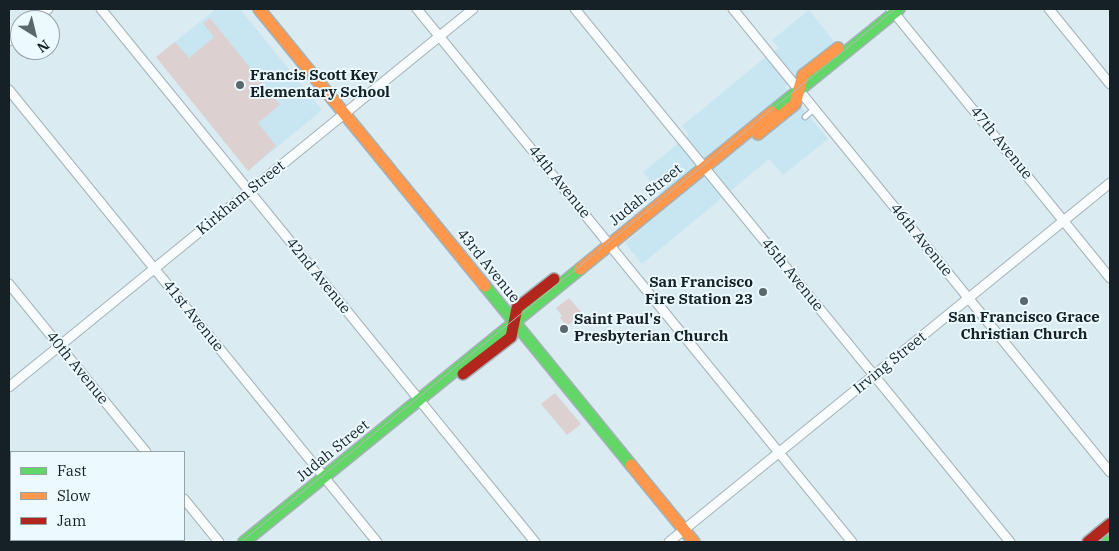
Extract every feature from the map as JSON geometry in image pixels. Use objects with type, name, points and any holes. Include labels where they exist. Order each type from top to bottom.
[{"type":"street","name":"42nd Avenue","points":[[101,9],[536,542]]},
{"type":"street","name":"43rd Avenue","points":[[259,9],[694,542]]},
{"type":"street","name":"44th Avenue","points":[[417,9],[852,542]]},
{"type":"street","name":"Kirkham Street","points":[[9,387],[473,9]]},
{"type":"street","name":"45th Avenue","points":[[575,9],[1010,542]]},
{"type":"street","name":"46th Avenue","points":[[733,9],[1110,472]]},
{"type":"street","points":[[1049,9],[1110,84]]},
{"type":"street","name":"Judah Street","points":[[244,542],[731,146],[869,33],[894,10]]},
{"type":"street","name":"47th Avenue","points":[[894,10],[1110,278]]},
{"type":"street","name":"41st Avenue","points":[[9,90],[377,542]]},
{"type":"street","name":"Judah Street","points":[[731,146],[745,144],[758,137],[795,104],[799,90]]},
{"type":"street","name":"Irving Street","points":[[669,542],[1110,183]]},
{"type":"street","name":"40th Avenue","points":[[9,284],[145,451]]},
{"type":"street","points":[[185,500],[219,542]]},
{"type":"street","points":[[1088,542],[1110,524]]},
{"type":"lane","points":[[804,117],[814,109]]},
{"type":"shaded area","name":"Francis Scott Key Elementary School","points":[[216,9],[240,9],[322,110],[248,171],[156,57]]},
{"type":"shaded area","points":[[809,10],[837,45],[785,87],[828,139],[783,175],[769,159],[642,264],[625,243],[669,205],[643,172],[689,135],[682,126],[779,48],[772,40]]},
{"type":"shaded area","points":[[210,18],[280,105],[258,123],[276,146],[248,171],[156,57],[175,42],[189,58],[214,37],[203,23]]},
{"type":"shaded area","points":[[569,298],[582,313],[567,326],[560,318],[562,316],[556,308]]},
{"type":"shaded area","points":[[555,393],[581,424],[567,435],[541,404]]},
{"type":"tram line","points":[[241,542],[895,9]]},
{"type":"traffic: fast","points":[[772,112],[899,9]]},
{"type":"traffic: fast","points":[[244,542],[580,269]]},
{"type":"traffic: fast","points":[[485,286],[631,465]]},
{"type":"traffic: slow","points":[[259,9],[485,286]]},
{"type":"traffic: slow","points":[[758,134],[795,104],[803,75],[838,48]]},
{"type":"traffic: slow","points":[[580,269],[772,112]]},
{"type":"traffic: slow","points":[[631,465],[694,542]]},
{"type":"traffic: jam","points":[[463,374],[511,337],[517,308],[554,279]]},
{"type":"traffic: jam","points":[[1088,542],[1110,524]]},
{"type":"place","name":"Francis Scott Key Elementary School","points":[[240,85]]},
{"type":"place","name":"San Francisco Fire Station 23","points":[[763,292]]},
{"type":"place","name":"San Francisco Grace Christian Church","points":[[1024,301]]},
{"type":"place","name":"Saint Paul's Presbyterian Church","points":[[564,329]]}]
